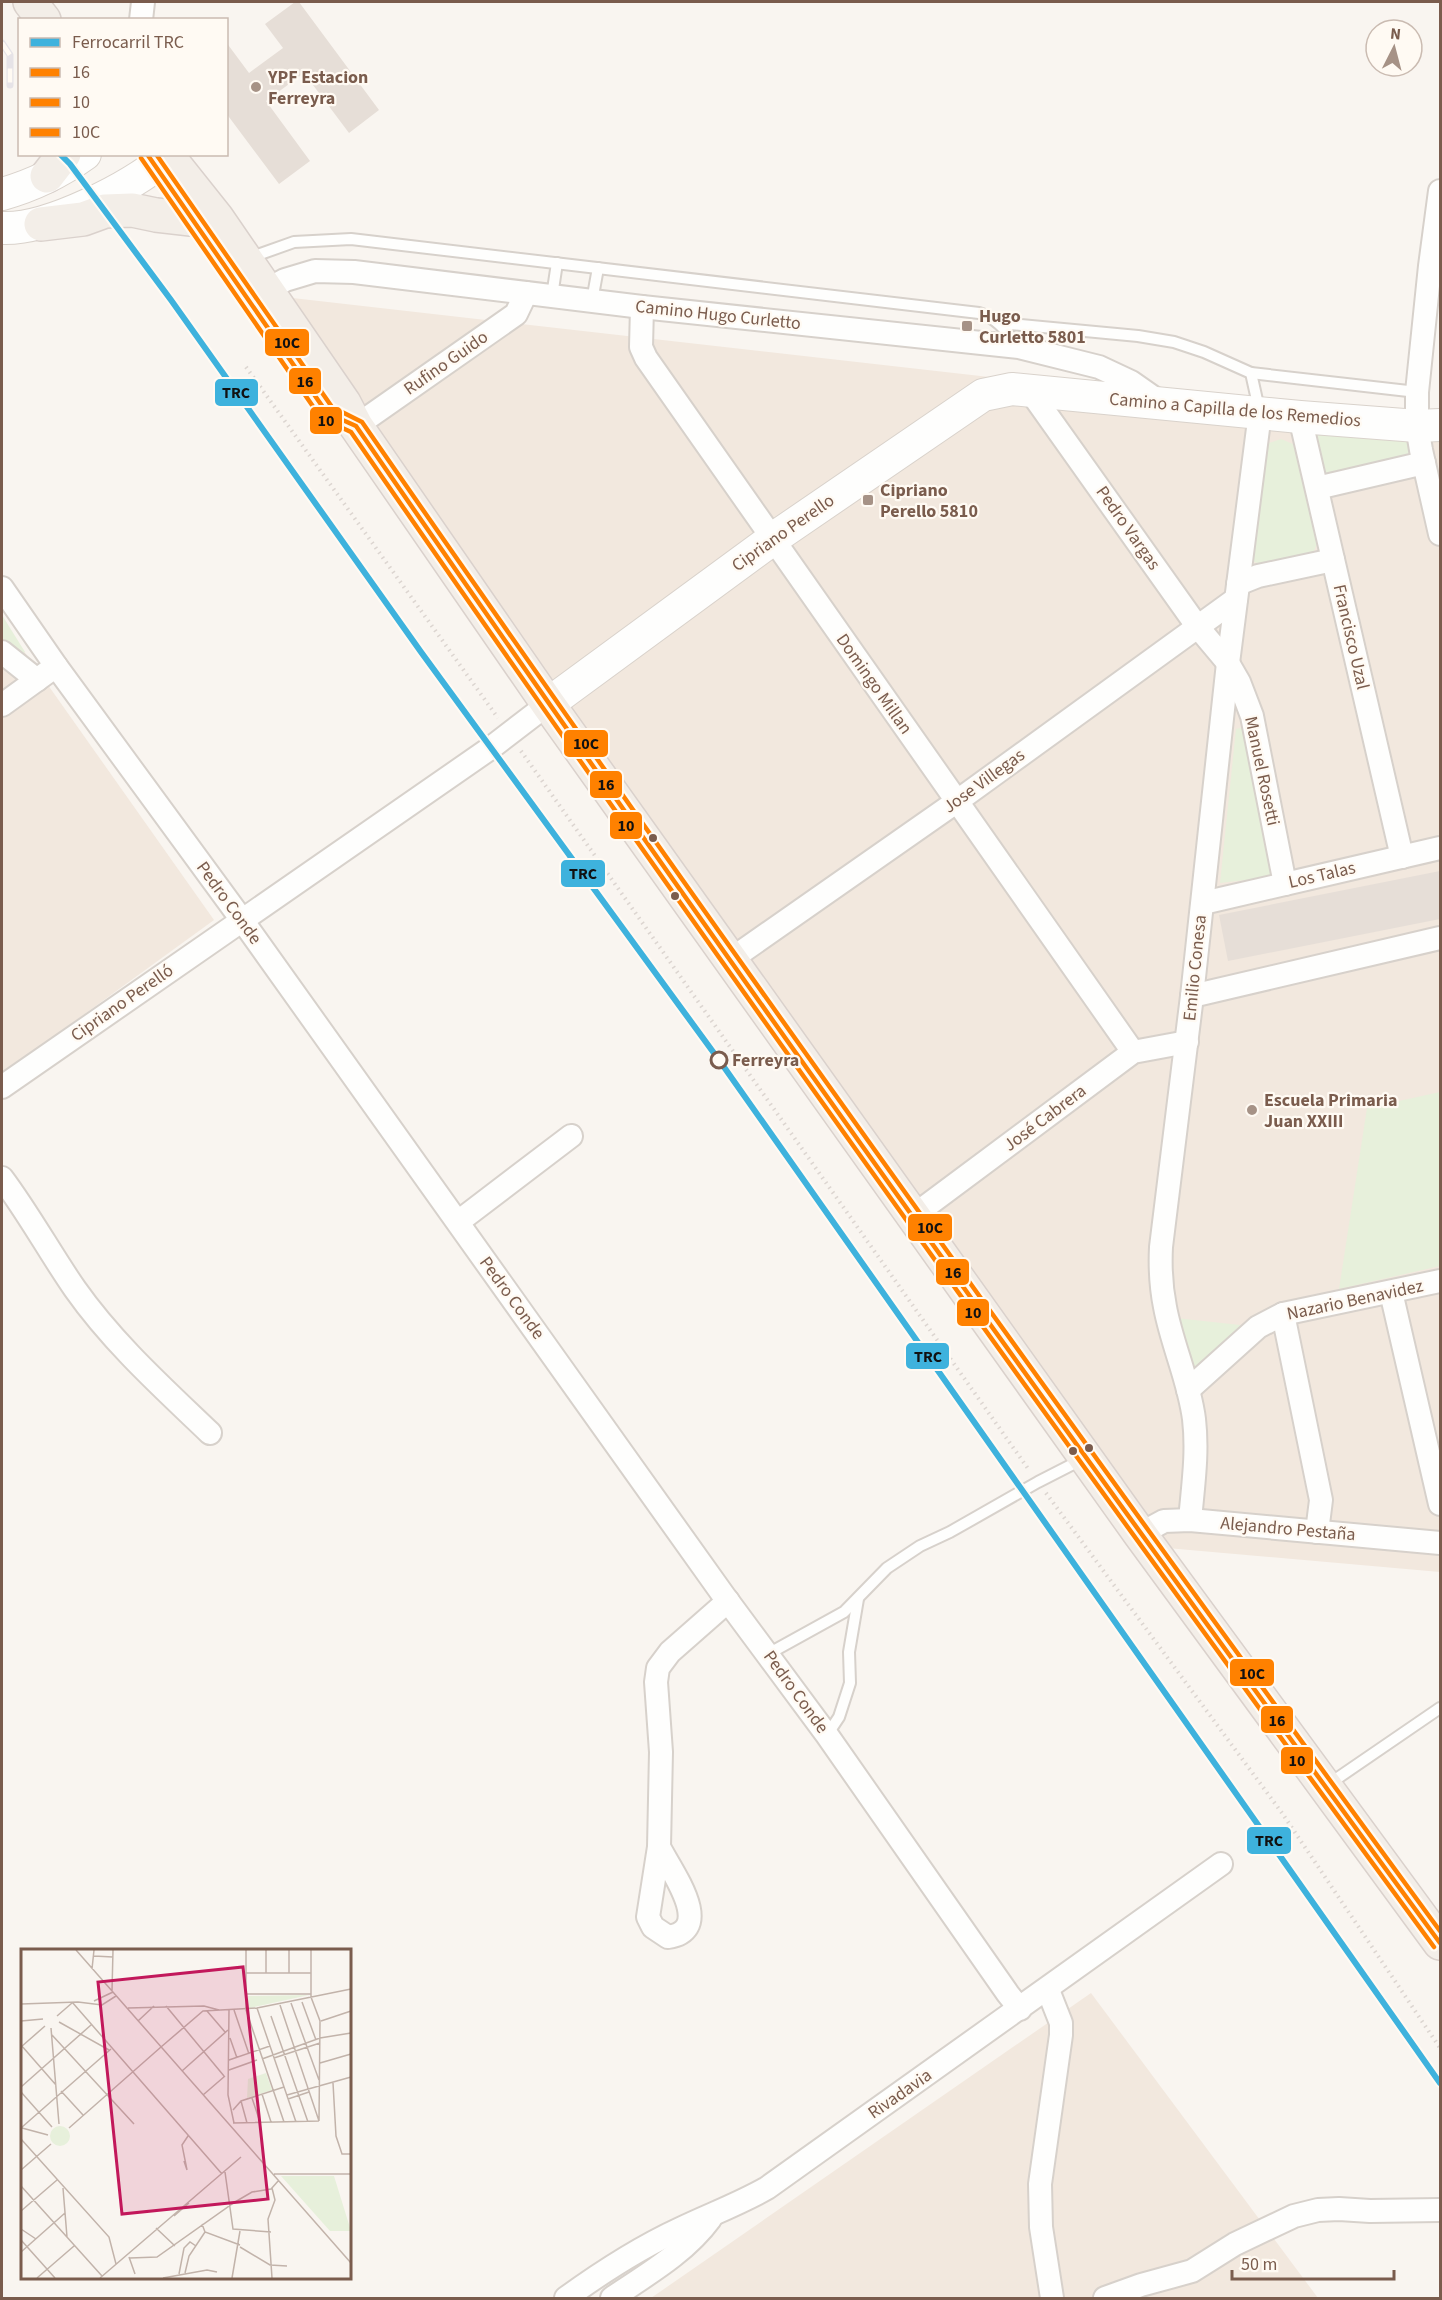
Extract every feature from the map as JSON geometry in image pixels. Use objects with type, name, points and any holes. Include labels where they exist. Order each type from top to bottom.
[{"type":"main road","points":[[30,2],[42,18]]},
{"type":"main road","points":[[56,2],[67,18]]},
{"type":"main road","points":[[2,194],[19,189],[56,165],[80,156]]},
{"type":"main road","points":[[159,158],[191,219],[327,413],[356,426]]},
{"type":"main road","points":[[40,224],[96,201],[159,158]]},
{"type":"main road","points":[[159,158],[217,218],[344,403],[356,426],[548,704],[1140,1534],[1440,1943]]},
{"type":"main road","points":[[2,228],[15,229],[83,219],[105,212],[132,210],[191,219]]},
{"type":"main road","name":"Cipriano Perello","points":[[548,704],[774,538],[982,395],[1012,389],[1030,391]]},
{"type":"main road","name":"Camino a Capilla de los Remedios","points":[[1030,391],[1300,417],[1429,425]]},
{"type":"street","points":[[141,18],[143,2]]},
{"type":"street","points":[[1440,191],[1435,266],[1417,392],[1429,425],[1424,463],[1440,534]]},
{"type":"street","name":"Camino Hugo Curletto","points":[[265,291],[285,280],[315,271],[354,272],[642,307],[1019,347],[1099,367],[1131,382],[1163,404]]},
{"type":"street","name":"Rufino Guido","points":[[356,426],[516,314],[526,293]]},
{"type":"street","name":"Domingo Millan","points":[[642,307],[641,346],[646,358],[774,538],[956,802],[1134,1052]]},
{"type":"street","name":"Pedro Vargas","points":[[1030,391],[1197,626],[1228,663]]},
{"type":"street","name":"Emilio Conesa","points":[[1190,1520],[1196,1456],[1194,1418],[1165,1308],[1160,1275],[1161,1247],[1203,903],[1228,663],[1260,412]]},
{"type":"street","name":"Francisco Uzal","points":[[1300,417],[1402,857]]},
{"type":"street","points":[[1317,488],[1424,463]]},
{"type":"street","name":"Jose Villegas","points":[[730,960],[956,802],[1197,626],[1258,576],[1333,560]]},
{"type":"street","name":"Pedro Conde","points":[[2,588],[728,1601],[827,1735],[1020,2009]]},
{"type":"street","points":[[2,652],[37,680]]},
{"type":"street","name":"Manuel Rosetti","points":[[1228,663],[1239,682],[1252,716],[1285,884]]},
{"type":"street","points":[[2,705],[56,666]]},
{"type":"street","name":"Cipriano Perelló","points":[[2,1087],[510,734],[548,704]]},
{"type":"street","name":"Los Talas","points":[[1203,903],[1440,848]]},
{"type":"street","points":[[1192,996],[1440,938]]},
{"type":"street","name":"José Cabrera","points":[[913,1216],[1134,1052],[1187,1042]]},
{"type":"street","points":[[458,1222],[572,1136]]},
{"type":"street","points":[[2,1178],[88,1305],[144,1371],[210,1433]]},
{"type":"street","name":"Nazario Benavidez","points":[[1188,1390],[1258,1328],[1283,1314],[1440,1281]]},
{"type":"street","points":[[1391,1293],[1440,1504]]},
{"type":"street","points":[[1283,1314],[1321,1500],[1317,1532]]},
{"type":"street","name":"Alejandro Pestaña","points":[[1140,1534],[1164,1521],[1190,1520],[1440,1544]]},
{"type":"street","points":[[659,1847],[660,1752],[656,1682],[658,1668],[670,1653],[728,1601]]},
{"type":"street","name":"Rivadavia","points":[[566,2298],[646,2246],[767,2188],[1048,1990],[1221,1864]]},
{"type":"street","points":[[1048,1990],[1060,2023],[1061,2035],[1039,2192],[1041,2226],[1053,2298]]},
{"type":"street","points":[[1106,2298],[1141,2285],[1192,2271],[1235,2244],[1294,2216],[1318,2210],[1339,2209],[1440,2210]]},
{"type":"street","points":[[612,2298],[699,2234],[714,2214]]},
{"type":"lane","points":[[244,260],[294,242],[351,239],[979,313],[999,323],[1019,347]]},
{"type":"lane","points":[[552,296],[557,263]]},
{"type":"lane","points":[[592,301],[598,268]]},
{"type":"lane","points":[[999,323],[1138,336],[1174,342],[1204,352],[1251,373],[1417,392]]},
{"type":"lane","points":[[1251,373],[1260,412]]},
{"type":"lane","points":[[768,1654],[844,1612],[886,1568],[920,1546],[1086,1458]]},
{"type":"lane","points":[[827,1735],[839,1717],[850,1683],[849,1652],[858,1599]]},
{"type":"lane","points":[[1326,1786],[1440,1708]]},
{"type":"path","points":[[246,367],[510,734],[1038,1482],[1282,1813],[1440,2048]]},
{"type":"shaded area","points":[[275,296],[1440,428],[1440,1572],[1167,1548]]},
{"type":"shaded area","points":[[2,620],[214,920],[2,1074]]},
{"type":"shaded area","points":[[1091,1993],[1318,2298],[651,2298]]},
{"type":"green space","points":[[1319,431],[1409,440],[1415,454],[1329,476],[1322,472],[1315,437]]},
{"type":"green space","points":[[1281,439],[1293,444],[1318,542],[1313,553],[1264,565],[1251,561],[1266,444]]},
{"type":"green space","points":[[2,615],[25,652],[17,657],[2,646]]},
{"type":"green space","points":[[1244,727],[1271,877],[1220,883],[1236,729]]},
{"type":"green space","points":[[1440,1092],[1440,1266],[1339,1289],[1367,1108]]},
{"type":"green space","points":[[1167,1317],[1258,1327],[1188,1390]]},
{"type":"building","name":"YPF Estacion Ferreyra","points":[[295,2],[299,2],[379,110],[349,133],[304,73],[266,101],[310,161],[279,184],[228,116],[228,45],[249,73],[283,48],[265,24]]},
{"type":"building","points":[[1440,871],[1440,919],[1228,961],[1219,915]]},
{"type":"railway","points":[[2,43],[10,55],[10,85]]},
{"type":"rail line","name":"TRC","points":[[62,156],[171,300],[421,652],[719,1060],[1440,2083]]},
{"type":"transit line","name":"16","points":[[148,156],[327,413],[356,426],[892,1188],[1440,1943]]},
{"type":"transit line","name":"10C","points":[[157,156],[332,407],[362,422],[494,613],[896,1180],[1440,1931]]},
{"type":"transit line","name":"10","points":[[141,158],[321,418],[351,432],[887,1194],[1434,1947]]},
{"type":"place","name":"YPF Estacion Ferreyra","points":[[256,87]]},
{"type":"place","name":"Hugo Curletto 5801","points":[[967,326]]},
{"type":"place","name":"Cipriano Perello 5810","points":[[868,500]]},
{"type":"place","name":"Ferreyra","points":[[719,1060]]},
{"type":"place","name":"Escuela Primaria Juan XXIII","points":[[1252,1110]]}]
